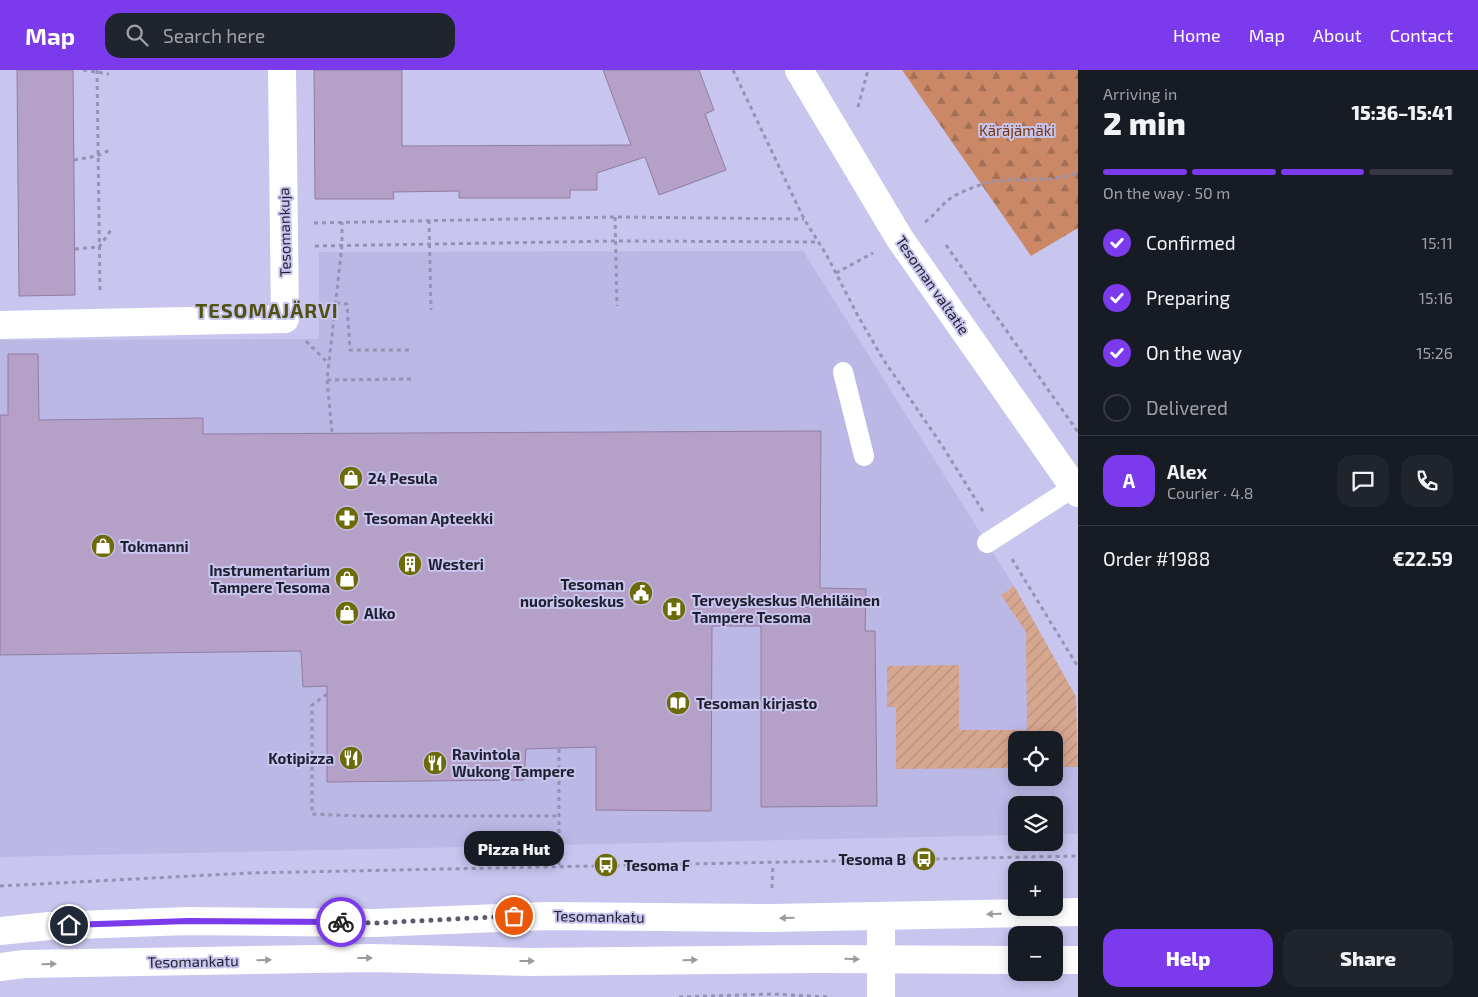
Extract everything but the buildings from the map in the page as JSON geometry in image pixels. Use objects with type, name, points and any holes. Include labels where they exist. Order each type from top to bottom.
[{"type":"main road","name":"Tesomankuja","points":[[0,325],[285,319],[282,70]]},
{"type":"main road","name":"Tesoman valtatie","points":[[799,70],[900,239],[1076,490]]},
{"type":"main road","name":"Tesomankatu","points":[[0,931],[49,926],[188,921],[375,923],[548,916],[881,917],[1078,912]]},
{"type":"main road","points":[[881,917],[881,997]]},
{"type":"main road","name":"Tesomankatu","points":[[0,967],[34,964],[354,958],[529,962],[1008,960]]},
{"type":"main road","points":[[1063,960],[1078,960]]},
{"type":"lane","points":[[843,372],[864,456]]},
{"type":"lane","points":[[992,540],[1076,490]]},
{"type":"path","points":[[83,70],[109,74]]},
{"type":"path","points":[[733,70],[767,137],[804,219],[819,242],[883,359],[943,447],[992,540],[1078,667]]},
{"type":"path","points":[[857,108],[868,70]]},
{"type":"path","points":[[97,71],[100,323]]},
{"type":"path","points":[[74,160],[97,156],[110,150]]},
{"type":"path","points":[[923,212],[928,220],[951,198],[986,183],[1006,180],[1036,181],[1064,178],[1078,172]]},
{"type":"path","points":[[284,236],[342,222],[616,217],[804,219]]},
{"type":"path","points":[[616,217],[617,306]]},
{"type":"path","points":[[429,220],[431,310]]},
{"type":"path","points":[[332,432],[327,380],[342,245],[342,222]]},
{"type":"path","points":[[99,247],[111,230]]},
{"type":"path","points":[[284,236],[342,245],[617,241],[819,242]]},
{"type":"path","points":[[946,245],[1078,432]]},
{"type":"path","points":[[75,249],[99,247]]},
{"type":"path","points":[[336,304],[347,304],[350,350],[413,350]]},
{"type":"path","points":[[327,380],[413,379]]},
{"type":"path","points":[[327,694],[312,705],[312,814],[435,817],[558,816]]},
{"type":"path","points":[[559,748],[559,865]]},
{"type":"path","points":[[0,886],[75,883],[159,876],[559,865],[773,864],[1078,856]]},
{"type":"path","points":[[679,997],[772,994],[830,997]]},
{"type":"shaded area","points":[[803,251],[1014,586],[1076,697],[1078,834],[1063,834],[1063,796],[1008,796],[1008,835],[0,857],[0,340],[319,339],[319,252]]},
{"type":"shaded area","points":[[1014,586],[1076,697],[1078,767],[1063,767],[1063,731],[1008,731],[1008,768],[896,769],[896,707],[887,707],[887,666],[959,665],[959,730],[1027,730],[1026,632],[1001,595]]},
{"type":"green space","name":"Käräjämäki","points":[[902,70],[1078,70],[1078,228],[1031,256]]},
{"type":"way so far","points":[[341,922],[375,923],[514,916]]},
{"type":"place","name":"24 Pesula","points":[[351,478]]},
{"type":"place","name":"Tesoman Apteekki","points":[[347,518]]},
{"type":"place","name":"Tokmanni","points":[[103,546]]},
{"type":"place","name":"Westeri","points":[[410,564]]},
{"type":"place","name":"Instrumentarium Tampere Tesoma","points":[[347,579]]},
{"type":"place","name":"Tesoman nuorisokeskus","points":[[641,593]]},
{"type":"place","name":"Terveyskeskus Mehiläinen Tampere Tesoma","points":[[674,609]]},
{"type":"place","name":"Alko","points":[[347,613]]},
{"type":"place","name":"Tesoman kirjasto","points":[[678,703]]},
{"type":"place","name":"Kotipizza","points":[[351,758]]},
{"type":"place","name":"Ravintola Wukong Tampere","points":[[435,763]]},
{"type":"place","name":"Tesoma B","points":[[924,859]]},
{"type":"place","name":"Tesoma F","points":[[606,865]]},
{"type":"place","name":"Pizza Hut","points":[[514,916]]},
{"type":"district","name":"TESOMAJÄRVI","points":[[267,310]]},
{"type":"route","points":[[69,925],[188,921],[341,922]]}]
